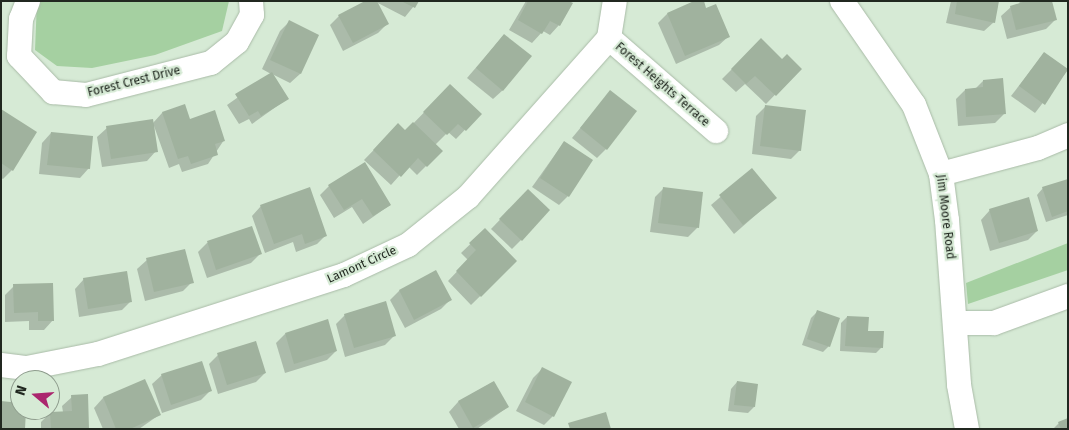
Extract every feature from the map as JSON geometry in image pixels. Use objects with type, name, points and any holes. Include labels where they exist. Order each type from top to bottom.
[{"type":"street","name":"Forest Crest Drive","points":[[28,1],[21,19],[19,56],[53,92],[86,95],[211,63],[238,42],[252,15],[250,1]]},
{"type":"street","points":[[609,38],[615,1]]},
{"type":"street","name":"Jim Moore Road","points":[[842,1],[914,105],[941,174],[959,385],[967,429]]},
{"type":"street","name":"Forest Heights Terrace","points":[[609,38],[716,131]]},
{"type":"street","name":"Lamont Circle","points":[[1,365],[27,368],[98,354],[344,275],[408,245],[468,197],[609,38]]},
{"type":"street","points":[[941,174],[1038,148],[1068,135]]},
{"type":"street","points":[[955,323],[994,324],[1068,296]]},
{"type":"green space","points":[[37,1],[229,1],[222,31],[155,55],[92,68],[57,66],[35,50]]},
{"type":"green space","points":[[1068,243],[1068,270],[968,304],[966,283]]},
{"type":"building","points":[[365,1],[377,1],[389,24],[353,43],[338,15]]},
{"type":"building","points":[[401,1],[419,1],[415,8]]},
{"type":"building","points":[[528,1],[569,1],[573,3],[560,26],[550,21],[542,34],[518,20]]},
{"type":"building","points":[[694,1],[704,1],[706,8],[716,4],[730,37],[685,56],[667,13]]},
{"type":"building","points":[[957,1],[999,1],[995,23],[955,14]]},
{"type":"building","points":[[1026,1],[1052,1],[1057,20],[1016,30],[1010,6]]},
{"type":"building","points":[[289,20],[319,35],[301,74],[270,60]]},
{"type":"building","points":[[504,34],[532,56],[503,91],[476,68]]},
{"type":"building","points":[[761,38],[782,59],[787,54],[802,69],[776,96],[755,76],[746,84],[731,69]]},
{"type":"building","points":[[1044,52],[1068,69],[1045,105],[1019,86]]},
{"type":"building","points":[[272,72],[289,99],[261,116],[258,111],[249,116],[235,94]]},
{"type":"building","points":[[1003,78],[1006,114],[966,117],[965,89],[983,87],[983,80]]},
{"type":"building","points":[[450,84],[482,114],[466,131],[458,124],[447,135],[423,112]]},
{"type":"building","points":[[610,90],[637,111],[607,150],[580,128]]},
{"type":"building","points":[[185,104],[190,119],[215,110],[225,141],[215,144],[218,155],[191,164],[188,156],[178,159],[162,112]]},
{"type":"building","points":[[765,105],[806,110],[801,151],[760,146]]},
{"type":"building","points":[[1,109],[37,132],[13,171],[1,163]]},
{"type":"building","points":[[153,119],[158,152],[111,159],[106,126]]},
{"type":"building","points":[[413,122],[443,151],[427,167],[418,158],[401,177],[373,150],[398,123],[405,130]]},
{"type":"building","points":[[51,132],[93,136],[90,169],[47,165]]},
{"type":"building","points":[[564,141],[593,160],[569,197],[540,178]]},
{"type":"building","points":[[365,162],[391,205],[373,216],[362,199],[344,210],[328,185]]},
{"type":"building","points":[[752,168],[777,198],[743,225],[719,195]]},
{"type":"building","points":[[1068,179],[1068,211],[1052,217],[1042,187]]},
{"type":"building","points":[[310,187],[327,236],[305,244],[302,234],[274,244],[260,205]]},
{"type":"building","points":[[663,187],[703,192],[699,228],[658,223]]},
{"type":"building","points":[[528,189],[550,210],[522,241],[499,219]]},
{"type":"building","points":[[1029,197],[1038,231],[999,243],[989,209]]},
{"type":"building","points":[[252,226],[262,254],[216,270],[207,241]]},
{"type":"building","points":[[485,228],[517,261],[481,297],[456,271],[476,250],[469,243]]},
{"type":"building","points":[[185,249],[194,283],[154,292],[146,258]]},
{"type":"building","points":[[436,270],[452,300],[414,320],[399,290]]},
{"type":"building","points":[[127,271],[132,302],[88,309],[83,278]]},
{"type":"building","points":[[53,283],[54,321],[38,321],[38,312],[14,313],[13,284]]},
{"type":"building","points":[[386,301],[396,336],[354,348],[344,314]]},
{"type":"building","points":[[817,310],[840,318],[830,347],[807,339]]},
{"type":"building","points":[[847,316],[869,317],[868,331],[884,331],[883,348],[845,346]]},
{"type":"building","points":[[328,319],[337,351],[294,364],[285,333]]},
{"type":"building","points":[[256,341],[266,373],[227,385],[217,353]]},
{"type":"building","points":[[202,361],[212,391],[171,405],[161,374]]},
{"type":"building","points":[[542,367],[572,382],[554,417],[525,402]]},
{"type":"building","points":[[145,379],[161,415],[130,429],[116,429],[103,397]]},
{"type":"building","points":[[494,381],[509,407],[473,428],[458,401]]},
{"type":"building","points":[[737,381],[758,384],[755,407],[734,405]]},
{"type":"building","points":[[88,394],[89,429],[51,429],[50,420],[60,420],[60,412],[72,411],[71,395]]},
{"type":"building","points":[[1,401],[10,402],[10,420],[25,420],[25,429],[1,429]]},
{"type":"building","points":[[606,412],[611,429],[570,429],[568,423]]},
{"type":"building","points":[[1068,418],[1068,429],[1061,429],[1058,422]]}]
